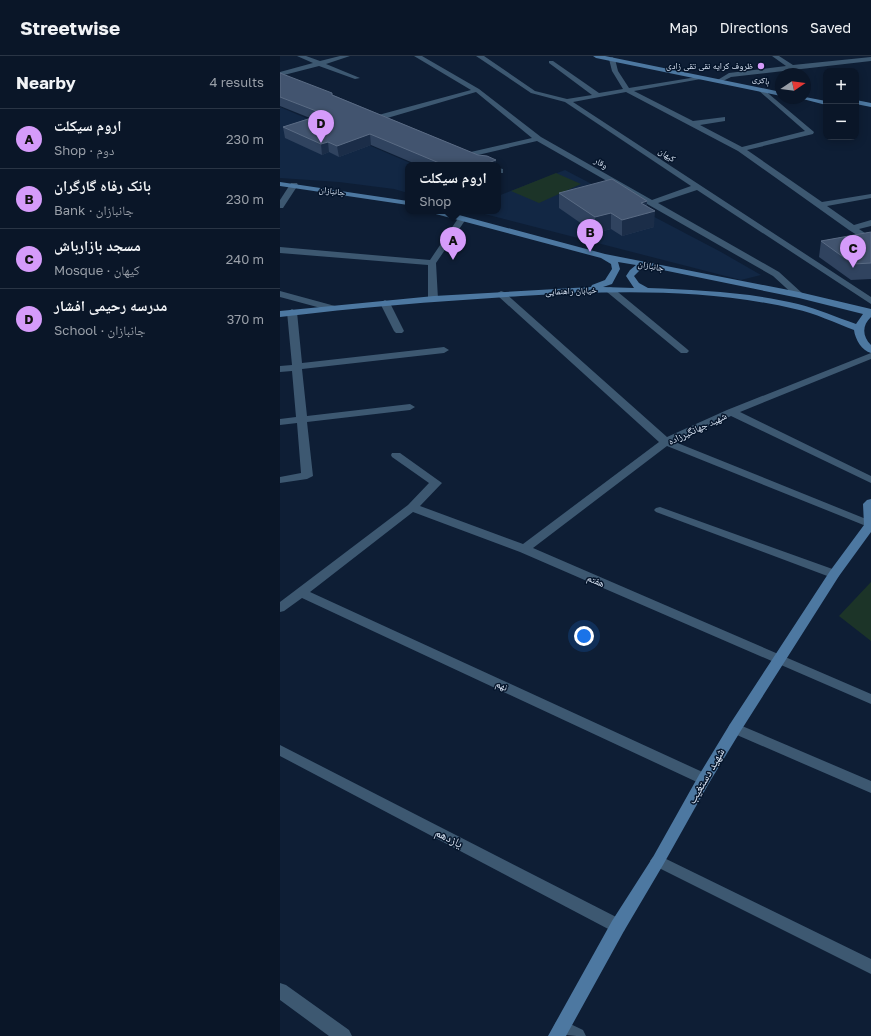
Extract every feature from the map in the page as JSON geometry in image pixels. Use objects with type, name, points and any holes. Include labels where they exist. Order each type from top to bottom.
[{"type":"main road","name":"باکری","points":[[596,56],[775,93]]},
{"type":"main road","points":[[633,56],[648,59]]},
{"type":"main road","name":"باکری","points":[[714,72],[751,80]]},
{"type":"main road","points":[[811,92],[823,95]]},
{"type":"main road","points":[[811,100],[823,102]]},
{"type":"main road","points":[[859,103],[871,105]]},
{"type":"main road","points":[[859,110],[871,112]]},
{"type":"main road","name":"جانبازان","points":[[280,184],[405,203]]},
{"type":"main road","name":"جانبازان","points":[[445,214],[604,256],[799,295],[870,313]]},
{"type":"main road","points":[[588,290],[609,282],[616,269],[615,263],[604,256]]},
{"type":"main road","points":[[646,291],[636,285],[630,276],[639,266],[648,265]]},
{"type":"main road","name":"خیابان راهنمایی","points":[[280,314],[385,303],[501,294],[610,290],[712,293],[796,306],[858,328]]},
{"type":"main road","points":[[870,313],[862,320],[858,328],[859,336],[865,346],[871,350]]},
{"type":"main road","points":[[870,525],[869,504],[871,502]]},
{"type":"main road","name":"شهید دستغیب","points":[[565,1033],[618,926],[658,861],[704,778],[834,574],[870,525]]},
{"type":"street","points":[[300,56],[358,78]]},
{"type":"street","points":[[280,74],[347,56]]},
{"type":"street","name":"وقار","points":[[417,56],[477,90],[538,139],[776,274],[799,295]]},
{"type":"street","points":[[479,56],[533,92],[567,101],[627,90],[665,87],[701,78]]},
{"type":"street","points":[[775,56],[792,67]]},
{"type":"street","points":[[719,81],[729,75],[859,58],[871,59]]},
{"type":"street","points":[[612,59],[615,71],[627,90],[741,149],[871,241]]},
{"type":"street","points":[[550,62],[598,96]]},
{"type":"street","points":[[388,125],[370,118],[477,90]]},
{"type":"street","points":[[741,149],[810,132],[761,90]]},
{"type":"street","name":"کیهان","points":[[567,101],[871,301]]},
{"type":"street","points":[[691,124],[722,119]]},
{"type":"street","points":[[479,162],[462,155],[538,139]]},
{"type":"street","points":[[280,206],[294,185]]},
{"type":"street","points":[[651,203],[697,187]]},
{"type":"street","points":[[820,206],[871,196]]},
{"type":"street","points":[[433,299],[432,263],[462,219]]},
{"type":"street","points":[[852,228],[871,223]]},
{"type":"street","points":[[280,250],[432,263]]},
{"type":"street","points":[[610,290],[684,351]]},
{"type":"street","points":[[280,294],[332,308]]},
{"type":"street","points":[[501,294],[666,442],[870,525]]},
{"type":"street","points":[[385,303],[399,332]]},
{"type":"street","points":[[280,480],[307,476],[292,312]]},
{"type":"street","points":[[280,370],[444,350]]},
{"type":"street","name":"شهید جهانگیرزاده","points":[[524,550],[666,442],[731,412],[871,356]]},
{"type":"street","points":[[280,422],[410,407]]},
{"type":"street","points":[[731,412],[871,480]]},
{"type":"street","points":[[280,608],[412,507],[436,483],[396,455]]},
{"type":"street","name":"هفتم","points":[[412,507],[524,550],[871,699]]},
{"type":"street","points":[[660,510],[834,574]]},
{"type":"street","name":"نهم","points":[[300,592],[704,778]]},
{"type":"street","points":[[735,728],[871,787]]},
{"type":"street","name":"یازدهم","points":[[280,750],[618,926]]},
{"type":"street","points":[[658,861],[871,968]]},
{"type":"street","points":[[280,990],[343,1036]]},
{"type":"shaded area","points":[[280,107],[408,162],[405,162],[405,192],[394,189],[339,182],[280,178]]},
{"type":"shaded area","points":[[565,170],[721,252],[761,275],[741,280],[485,214],[501,214],[501,195]]},
{"type":"green space","points":[[556,173],[581,184],[539,203],[511,191]]},
{"type":"green space","points":[[871,582],[871,641],[839,616]]},
{"type":"building","points":[[280,73],[332,93],[332,95],[478,155],[487,156],[496,160],[491,162],[437,162],[370,134],[337,146],[328,142],[321,144],[283,127],[324,114],[280,97]]},
{"type":"building","points":[[612,179],[647,201],[641,203],[655,211],[622,220],[611,213],[595,217],[559,193]]},
{"type":"building","points":[[871,232],[871,263],[853,264],[821,241]]},
{"type":"place","name":"ظروف کرایه نقی تقی زادی","points":[[761,66]]},
{"type":"place","name":"مدرسه رحیمی افشار","points":[[321,143]]},
{"type":"place","name":"بانک رفاه گارگران","points":[[590,252]]},
{"type":"place","name":"اروم سیکلت","points":[[453,260]]},
{"type":"place","name":"مسجد بازارباش","points":[[853,268]]}]
